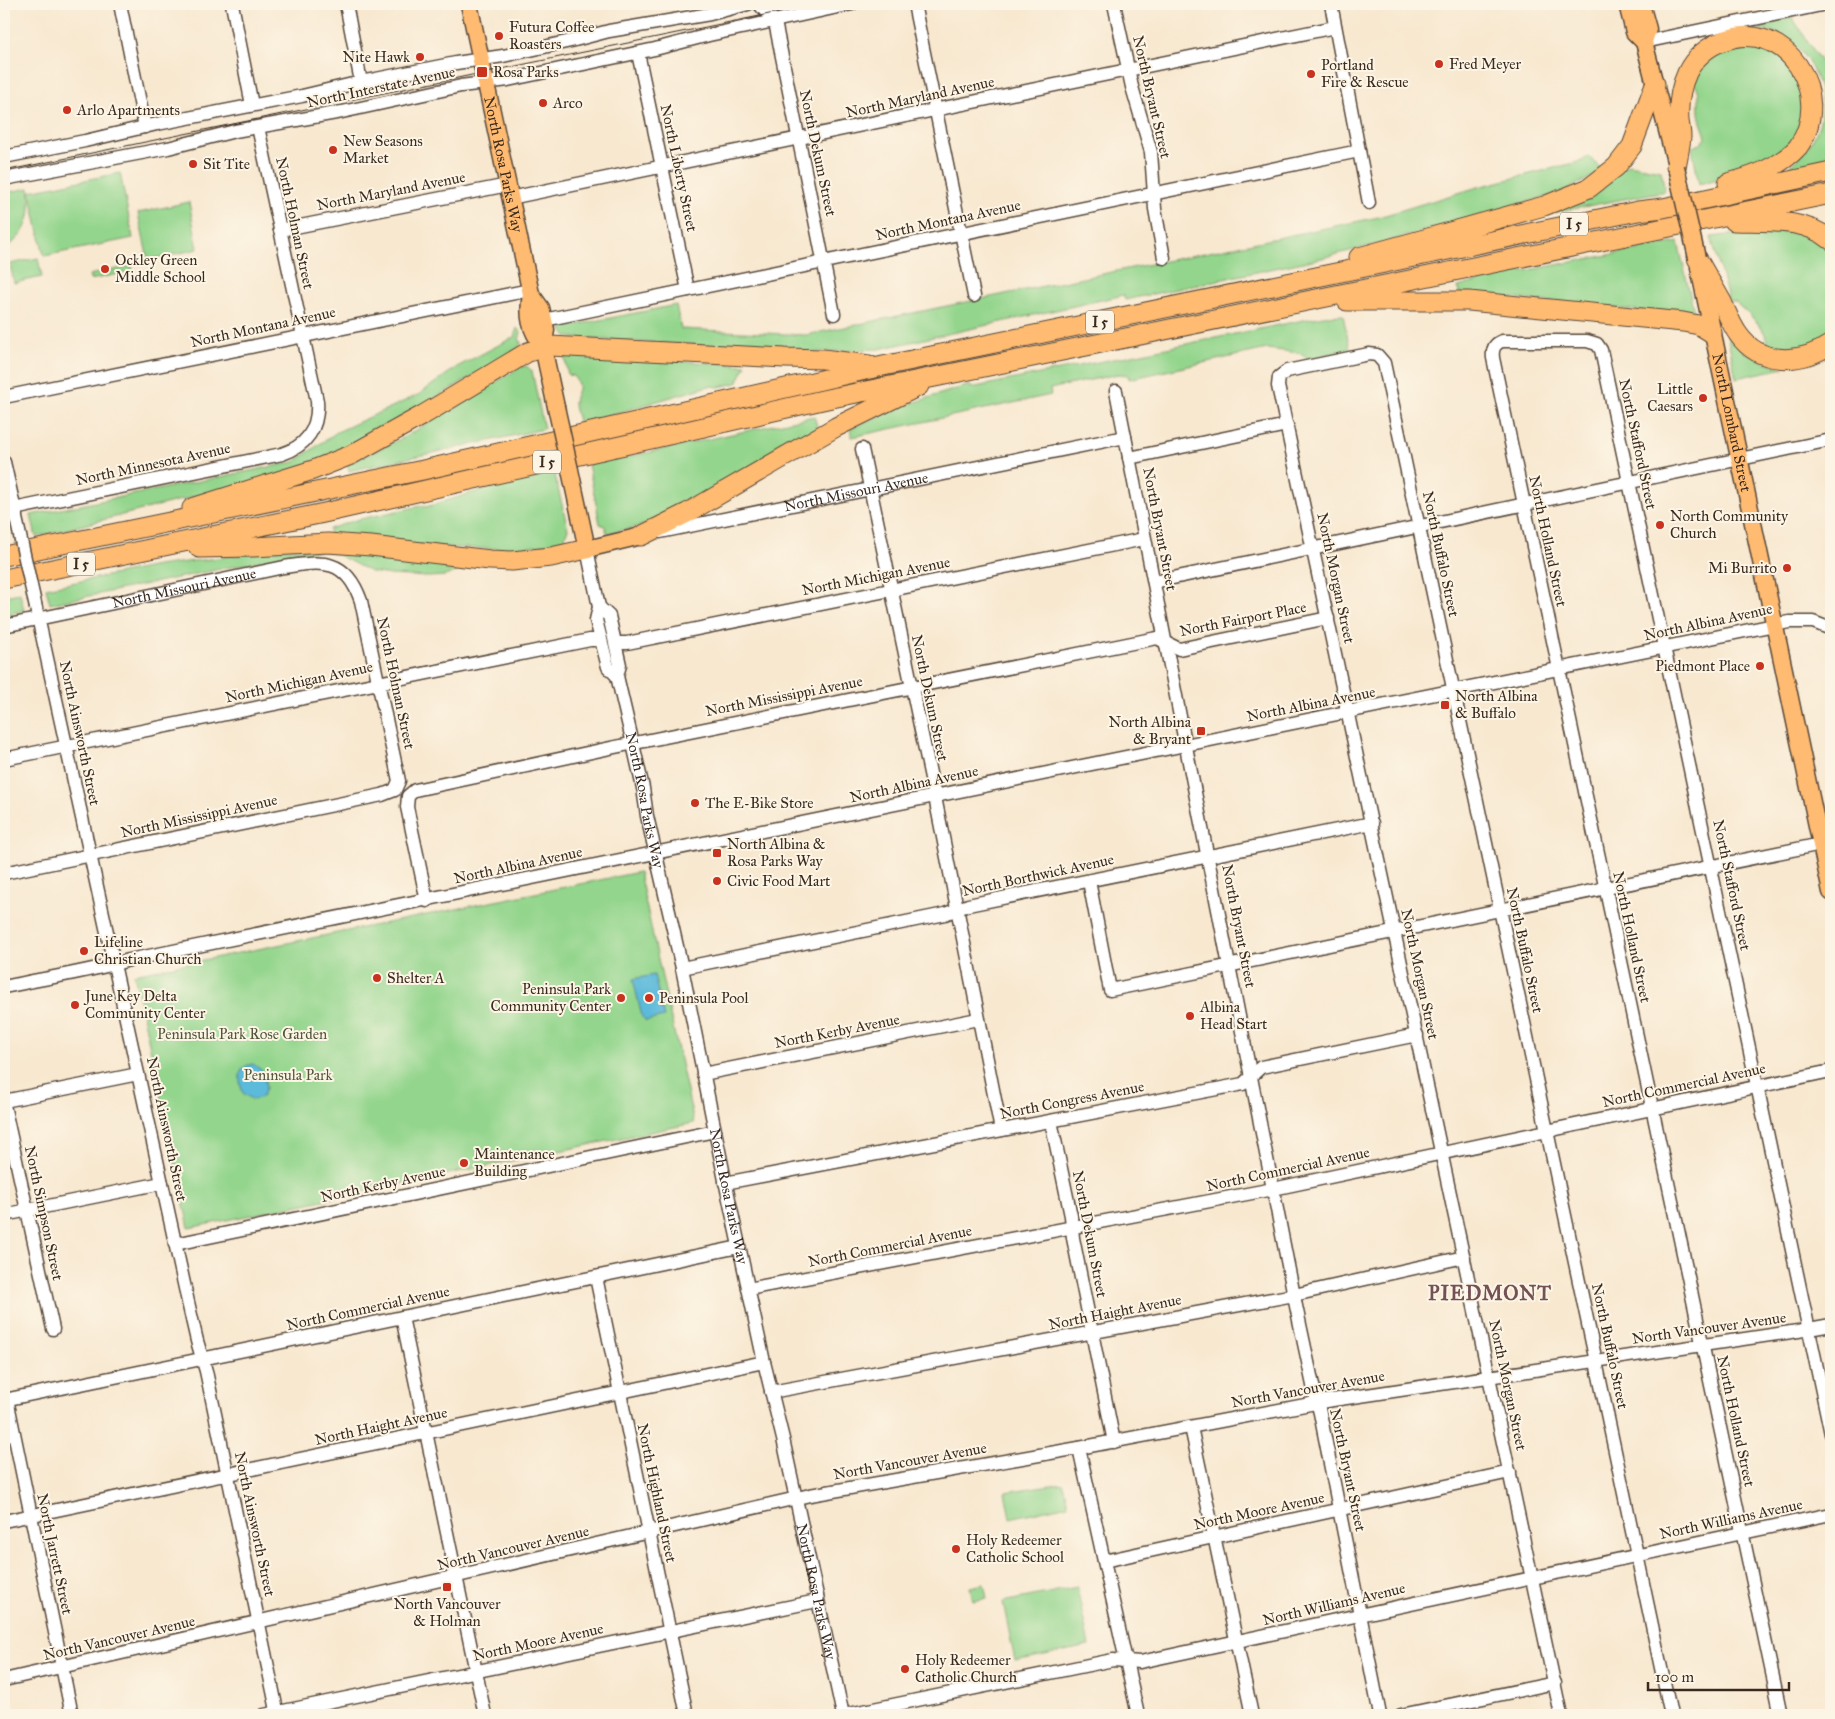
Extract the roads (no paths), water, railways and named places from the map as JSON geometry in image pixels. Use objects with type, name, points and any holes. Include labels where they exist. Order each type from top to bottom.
[{"type":"highway","points":[[1638,211],[1661,199],[1731,182],[1768,170],[1797,148],[1804,139],[1812,120],[1813,97],[1809,80],[1795,58],[1777,44],[1766,39],[1747,36],[1727,39],[1717,43],[1699,56],[1686,74],[1680,95],[1679,116],[1681,135],[1676,167]]},
{"type":"highway","points":[[1317,277],[1327,265],[1544,206],[1589,188],[1616,167],[1632,146],[1655,84]]},
{"type":"highway","name":"I 5","points":[[4,556],[319,493],[501,454],[883,366],[1638,211],[1663,208],[1831,172]]},
{"type":"highway","name":"I 5","points":[[4,579],[324,513],[730,420],[937,376],[1831,194]]},
{"type":"highway","points":[[1706,219],[1802,225],[1819,232],[1831,240]]},
{"type":"highway","points":[[1697,258],[1738,334],[1756,351],[1768,356],[1791,360],[1811,355],[1831,344]]},
{"type":"highway","points":[[1303,301],[1478,302],[1683,322],[1699,325],[1712,333]]},
{"type":"highway","points":[[109,535],[313,470],[351,454],[423,415],[528,352],[543,347],[556,345],[823,359],[883,366]]},
{"type":"highway","points":[[641,536],[687,513],[836,427],[937,376]]},
{"type":"highway","points":[[158,548],[253,547],[328,543],[512,561],[544,558],[587,549]]},
{"type":"main road","name":"North Rosa Parks Way","points":[[469,4],[530,292],[528,310],[533,333],[543,347]]},
{"type":"main road","name":"North Lombard Street","points":[[1627,4],[1634,32],[1644,42],[1697,258],[1774,625],[1826,844],[1831,892]]},
{"type":"main road","name":"North Lombard Street","points":[[1641,4],[1648,29],[1644,42]]},
{"type":"main road","name":"North Rosa Parks Way","points":[[530,292],[541,308],[544,320],[546,330],[543,347],[587,549]]},
{"type":"main road","name":"North Missouri Avenue","points":[[587,549],[641,536]]},
{"type":"street","points":[[120,4],[144,127]]},
{"type":"street","points":[[232,4],[252,105]]},
{"type":"street","points":[[346,4],[362,82]]},
{"type":"street","name":"North Interstate Avenue","points":[[4,157],[362,82],[571,42],[609,31],[710,14],[748,4]]},
{"type":"street","points":[[759,4],[775,22]]},
{"type":"street","name":"North Interstate Avenue","points":[[4,179],[168,148],[258,127],[342,112],[461,86],[508,80],[638,53],[852,4]]},
{"type":"street","points":[[914,4],[974,296]]},
{"type":"street","name":"North Bryant Street","points":[[1114,4],[1128,71],[1151,152],[1154,209],[1164,258]]},
{"type":"street","points":[[1331,4],[1370,203]]},
{"type":"street","points":[[1644,42],[1762,10],[1826,4]]},
{"type":"street","name":"North Dekum Street","points":[[775,22],[834,314]]},
{"type":"street","name":"North Maryland Avenue","points":[[280,230],[662,167],[1335,28]]},
{"type":"street","name":"North Liberty Street","points":[[638,53],[688,290]]},
{"type":"street","name":"North Holman Street","points":[[258,127],[317,401],[318,412],[312,432],[306,441]]},
{"type":"street","name":"North Montana Avenue","points":[[544,320],[1359,151]]},
{"type":"street","name":"North Montana Avenue","points":[[4,397],[303,335],[530,292]]},
{"type":"street","name":"North Holland Street","points":[[1597,344],[1587,340],[1502,341],[1494,348],[1493,358],[1781,1715]]},
{"type":"street","name":"North Stafford Street","points":[[1597,344],[1601,350],[1665,648],[1831,1434]]},
{"type":"street","name":"North Morgan Street","points":[[1377,355],[1369,354],[1287,371],[1280,377],[1278,386],[1561,1715]]},
{"type":"street","name":"North Buffalo Street","points":[[1377,355],[1384,363],[1671,1715]]},
{"type":"street","name":"North Bryant Street","points":[[1116,391],[1294,1295],[1340,1510],[1380,1715]]},
{"type":"street","points":[[1129,458],[1287,425]]},
{"type":"street","name":"North Missouri Avenue","points":[[641,536],[1125,437]]},
{"type":"street","points":[[1154,582],[1831,440]]},
{"type":"street","name":"North Minnesota Avenue","points":[[11,512],[282,454],[293,451],[306,441]]},
{"type":"street","name":"North Dekum Street","points":[[862,449],[935,797],[1001,1130]]},
{"type":"street","name":"North Ainsworth Street","points":[[4,462],[11,512],[37,614],[175,1244],[228,1474],[278,1714]]},
{"type":"street","name":"North Michigan Avenue","points":[[615,643],[623,644],[1144,539]]},
{"type":"street","name":"North Rosa Parks Way","points":[[587,549],[599,607],[596,620],[608,667],[617,676]]},
{"type":"street","name":"North Missouri Avenue","points":[[4,626],[37,614],[317,562],[336,567],[351,579],[357,588]]},
{"type":"street","name":"North Holman Street","points":[[357,588],[399,776],[407,798],[407,807],[427,901]]},
{"type":"street","name":"North Rosa Parks Way","points":[[599,607],[609,616],[620,665],[617,676],[655,854],[682,968],[748,1289],[843,1715]]},
{"type":"street","name":"North Fairport Place","points":[[1166,642],[1179,650],[1328,618]]},
{"type":"street","name":"North Albina Avenue","points":[[4,987],[70,973],[95,970],[128,960],[1454,692],[1774,625],[1806,621],[1821,624],[1831,629]]},
{"type":"street","name":"North Mississippi Avenue","points":[[4,872],[382,795],[393,791],[413,791],[633,744],[1156,638],[1166,642]]},
{"type":"street","name":"North Michigan Avenue","points":[[4,759],[590,640],[601,640]]},
{"type":"street","name":"North Borthwick Avenue","points":[[682,968],[945,914],[968,905],[1372,823]]},
{"type":"street","points":[[1089,881],[1110,990],[1826,844]]},
{"type":"street","name":"North Kerby Avenue","points":[[703,1074],[978,1019]]},
{"type":"street","name":"North Congress Avenue","points":[[725,1183],[1243,1084],[1261,1067],[1417,1034]]},
{"type":"street","name":"North Commercial Avenue","points":[[748,1289],[1273,1189],[1831,1071]]},
{"type":"street","points":[[4,1101],[138,1074]]},
{"type":"street","name":"North Simpson Street","points":[[4,1105],[53,1329]]},
{"type":"street","name":"North Dekum Street","points":[[1051,1121],[1114,1442]]},
{"type":"street","name":"North Kerby Avenue","points":[[175,1244],[715,1131]]},
{"type":"street","points":[[4,1215],[162,1183]]},
{"type":"street","name":"North Commercial Avenue","points":[[5,1400],[739,1247]]},
{"type":"street","name":"North Haight Avenue","points":[[771,1392],[1294,1295],[1464,1257]]},
{"type":"street","name":"North Highland Street","points":[[596,1277],[687,1715]]},
{"type":"street","points":[[402,1317],[485,1715]]},
{"type":"street","name":"North Vancouver Avenue","points":[[4,1680],[796,1498],[1114,1442],[1318,1403],[1831,1325]]},
{"type":"street","name":"North Haight Avenue","points":[[4,1521],[764,1362]]},
{"type":"street","name":"North Jarrett Street","points":[[5,1400],[31,1515],[72,1715]]},
{"type":"street","points":[[1191,1427],[1252,1715]]},
{"type":"street","points":[[1079,1448],[1138,1715]]},
{"type":"street","name":"North Moore Avenue","points":[[1104,1561],[1510,1472]]},
{"type":"street","name":"North Williams Avenue","points":[[843,1715],[1113,1660],[1140,1662],[1237,1643],[1831,1514]]},
{"type":"street","name":"North Moore Avenue","points":[[264,1715],[278,1714],[817,1601]]},
{"type":"street","points":[[1401,1715],[1554,1683]]},
{"type":"water","name":"Peninsula Pool","points":[[654,975],[664,1017],[646,1021],[642,1017],[633,979]]},
{"type":"water","points":[[253,1064],[263,1071],[266,1088],[262,1097],[253,1100],[243,1093],[240,1074],[244,1068]]},
{"type":"tram line","points":[[4,171],[818,4]]},
{"type":"place","name":"Futura Coffee Roasters","points":[[499,36]]},
{"type":"place","name":"Nite Hawk","points":[[420,57]]},
{"type":"place","name":"Fred Meyer","points":[[1439,64]]},
{"type":"place","name":"Rosa Parks","points":[[482,72]]},
{"type":"place","name":"Portland Fire & Rescue","points":[[1311,74]]},
{"type":"place","name":"Arco","points":[[543,103]]},
{"type":"place","name":"Arlo Apartments","points":[[67,110]]},
{"type":"place","name":"New Seasons Market","points":[[333,150]]},
{"type":"place","name":"Sit Tite","points":[[193,164]]},
{"type":"place","name":"Ockley Green Middle School","points":[[105,269]]},
{"type":"place","name":"Little Caesars","points":[[1703,398]]},
{"type":"place","name":"North Community Church","points":[[1660,525]]},
{"type":"place","name":"Mi Burrito","points":[[1787,568]]},
{"type":"place","name":"Piedmont Place","points":[[1760,666]]},
{"type":"place","name":"North Albina & Buffalo","points":[[1445,705]]},
{"type":"place","name":"North Albina & Bryant","points":[[1201,731]]},
{"type":"place","name":"The E-Bike Store","points":[[695,803]]},
{"type":"place","name":"North Albina & Rosa Parks Way","points":[[717,853]]},
{"type":"place","name":"Civic Food Mart","points":[[717,881]]},
{"type":"place","name":"Lifeline Christian Church","points":[[84,951]]},
{"type":"place","name":"Shelter A","points":[[377,978]]},
{"type":"place","name":"Peninsula Park Community Center","points":[[621,998]]},
{"type":"place","name":"Peninsula Pool","points":[[649,998]]},
{"type":"place","name":"June Key Delta Community Center","points":[[75,1005]]},
{"type":"place","name":"Albina Head Start","points":[[1190,1016]]},
{"type":"place","name":"Maintenance Building","points":[[464,1163]]},
{"type":"place","name":"Holy Redeemer Catholic School","points":[[956,1549]]},
{"type":"place","name":"North Vancouver & Holman","points":[[447,1587]]},
{"type":"place","name":"Holy Redeemer Catholic Church","points":[[905,1669]]},
{"type":"district","name":"PIEDMONT","points":[[1490,1293]]},
{"type":"park label","name":"Peninsula Park Rose Garden","points":[[242,1034]]},
{"type":"park label","name":"Peninsula Park","points":[[288,1075]]}]
